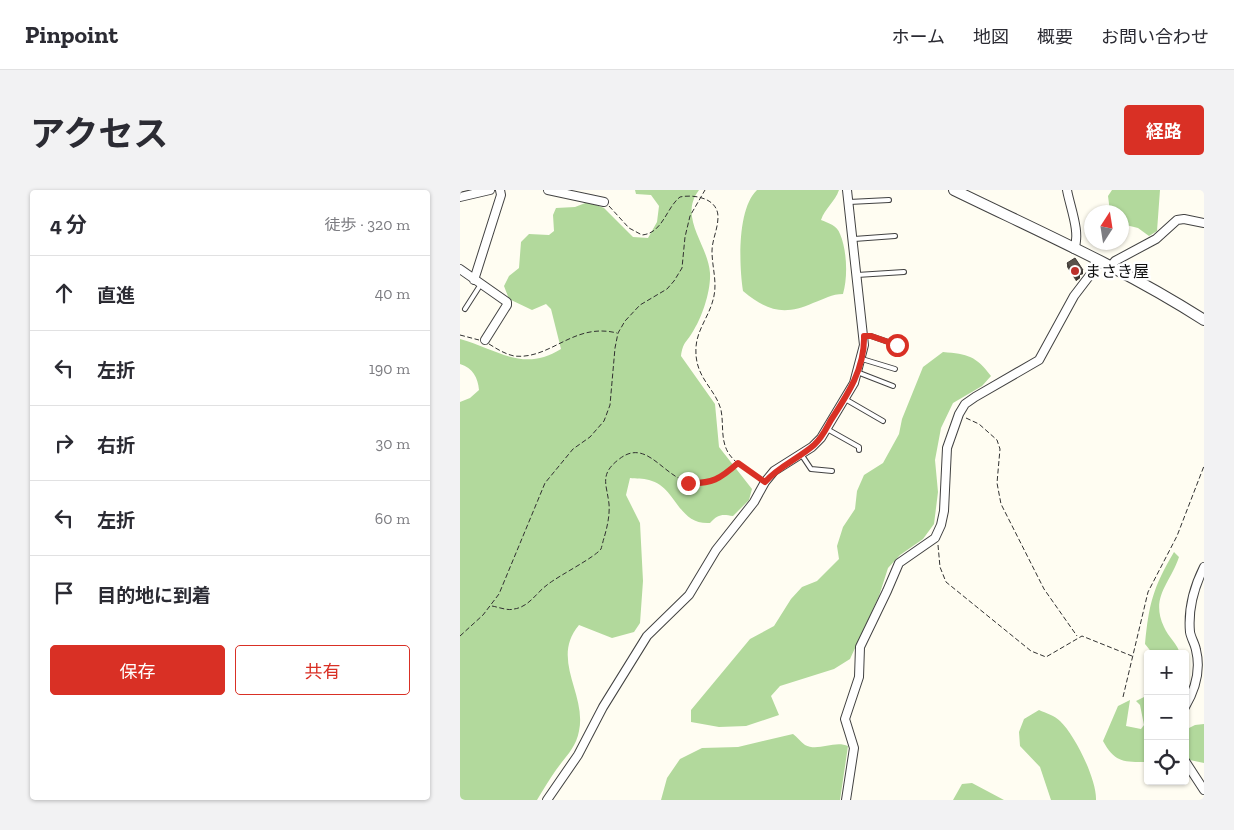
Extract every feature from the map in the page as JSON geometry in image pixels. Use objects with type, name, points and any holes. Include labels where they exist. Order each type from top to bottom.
[{"type":"street","points":[[460,197],[490,190]]},
{"type":"street","points":[[478,282],[499,204],[500,190]]},
{"type":"street","points":[[551,190],[590,194],[604,202]]},
{"type":"street","points":[[547,800],[578,755],[594,722],[637,650],[657,625],[689,595],[716,550],[754,502],[765,482],[774,471],[812,446],[845,399],[862,359],[864,336],[847,190]]},
{"type":"street","points":[[954,190],[1110,267],[1161,294],[1204,320]]},
{"type":"street","points":[[1067,190],[1076,233],[1077,242],[1074,249]]},
{"type":"street","points":[[1110,267],[1115,261],[1156,240],[1177,220],[1184,219],[1204,222]]},
{"type":"street","points":[[846,800],[854,748],[845,720],[859,677],[860,647],[888,591],[899,563],[935,538],[944,511],[948,448],[959,414],[965,404],[974,397],[1038,360],[1074,296],[1100,262]]},
{"type":"street","points":[[460,269],[507,302],[507,305],[485,340]]},
{"type":"street","points":[[1189,696],[1198,672],[1196,650],[1190,635],[1189,622],[1197,580],[1204,567]]},
{"type":"street","points":[[1189,767],[1204,790]]},
{"type":"lane","points":[[848,202],[889,200]]},
{"type":"lane","points":[[854,240],[895,236]]},
{"type":"lane","points":[[857,275],[904,272]]},
{"type":"lane","points":[[465,309],[478,282]]},
{"type":"lane","points":[[864,336],[871,336],[897,345]]},
{"type":"lane","points":[[862,359],[895,369]]},
{"type":"lane","points":[[858,372],[894,386]]},
{"type":"lane","points":[[845,399],[883,421]]},
{"type":"lane","points":[[826,428],[859,447],[859,450]]},
{"type":"lane","points":[[801,454],[811,469],[832,471]]},
{"type":"path","points":[[460,636],[491,605],[508,577],[526,526],[545,483],[572,449],[590,437],[604,421],[610,405],[618,333],[625,321],[640,305],[667,289],[674,282],[682,268],[685,237],[690,216],[705,190]]},
{"type":"path","points":[[604,202],[629,228],[642,234],[657,228],[670,205],[680,197],[700,197],[710,201],[718,217],[712,249],[716,287],[713,302],[698,338],[696,347],[698,366],[704,382],[721,409],[724,443],[730,456],[765,482]]},
{"type":"path","points":[[460,335],[484,342],[506,354],[524,356],[551,348],[572,337],[595,331],[618,333]]},
{"type":"path","points":[[959,414],[978,424],[997,440],[1000,449],[997,483],[1001,504],[1044,589],[1078,637],[1132,656]]},
{"type":"path","points":[[491,605],[513,610],[527,604],[547,585],[600,549],[608,520],[609,504],[604,488],[605,478],[619,459],[632,453],[648,456],[676,478],[688,483],[706,484],[724,476],[738,463]]},
{"type":"path","points":[[1123,697],[1148,592],[1177,536],[1204,466]]},
{"type":"path","points":[[935,538],[940,567],[946,582],[1031,651],[1046,656],[1078,637]]},
{"type":"green space","points":[[635,190],[699,190],[693,200],[693,221],[708,262],[710,280],[702,312],[696,327],[684,345],[681,356],[715,404],[719,447],[752,489],[749,500],[733,516],[720,515],[710,523],[699,522],[690,518],[666,490],[658,484],[647,479],[630,478],[626,495],[640,523],[643,581],[640,623],[634,632],[612,638],[579,625],[571,638],[568,664],[580,717],[578,737],[537,800],[460,800],[460,402],[470,398],[479,390],[474,374],[460,364],[460,339],[510,357],[522,359],[547,356],[561,349],[551,309],[546,304],[532,310],[509,299],[504,286],[509,276],[519,268],[521,242],[529,234],[549,235],[554,231],[553,215],[556,208],[575,207],[588,202],[604,208],[633,237],[648,238],[657,222],[659,206],[651,195],[636,194]]},
{"type":"green space","points":[[757,190],[839,190],[821,220],[837,228],[842,240],[846,264],[846,280],[843,294],[803,307],[784,310],[768,307],[743,291],[740,253],[743,223],[750,199]]},
{"type":"green space","points":[[1112,190],[1160,190],[1157,231],[1149,236],[1138,228],[1129,226],[1129,205],[1109,205],[1108,196]]},
{"type":"green space","points":[[943,352],[971,357],[981,364],[991,376],[982,386],[953,403],[941,428],[935,460],[938,492],[934,524],[923,539],[900,555],[888,568],[879,596],[850,659],[834,669],[780,686],[771,696],[779,715],[746,726],[719,727],[691,722],[691,710],[750,639],[774,626],[791,599],[802,587],[817,581],[839,559],[837,546],[843,527],[855,509],[857,491],[864,475],[883,463],[899,434],[902,419],[923,367]]},
{"type":"green space","points":[[1174,552],[1179,557],[1163,591],[1159,607],[1164,627],[1178,650],[1150,650],[1145,644],[1150,606],[1161,576]]},
{"type":"green space","points":[[1144,697],[1144,725],[1140,705],[1136,701]]},
{"type":"green space","points":[[1130,700],[1126,726],[1141,729],[1144,725],[1144,762],[1121,760],[1112,754],[1103,741],[1118,706]]},
{"type":"green space","points":[[1039,710],[1058,719],[1072,736],[1089,770],[1096,800],[1051,800],[1040,767],[1020,746],[1019,732],[1024,719]]},
{"type":"green space","points":[[1204,724],[1204,763],[1189,760],[1189,728]]},
{"type":"green space","points":[[793,734],[810,747],[837,744],[848,746],[840,800],[661,800],[667,778],[680,759],[702,748],[738,747]]},
{"type":"green space","points":[[972,783],[1004,800],[953,800],[962,784]]},
{"type":"building","points":[[1075,258],[1083,270],[1076,277],[1067,263]]},
{"type":"place","name":"まさき屋","points":[[1075,271]]},
{"type":"route","points":[[688,483],[706,484],[724,476],[738,463],[758,479],[765,482],[774,471],[821,438],[854,383],[862,359],[864,336],[871,336],[897,345]]}]
